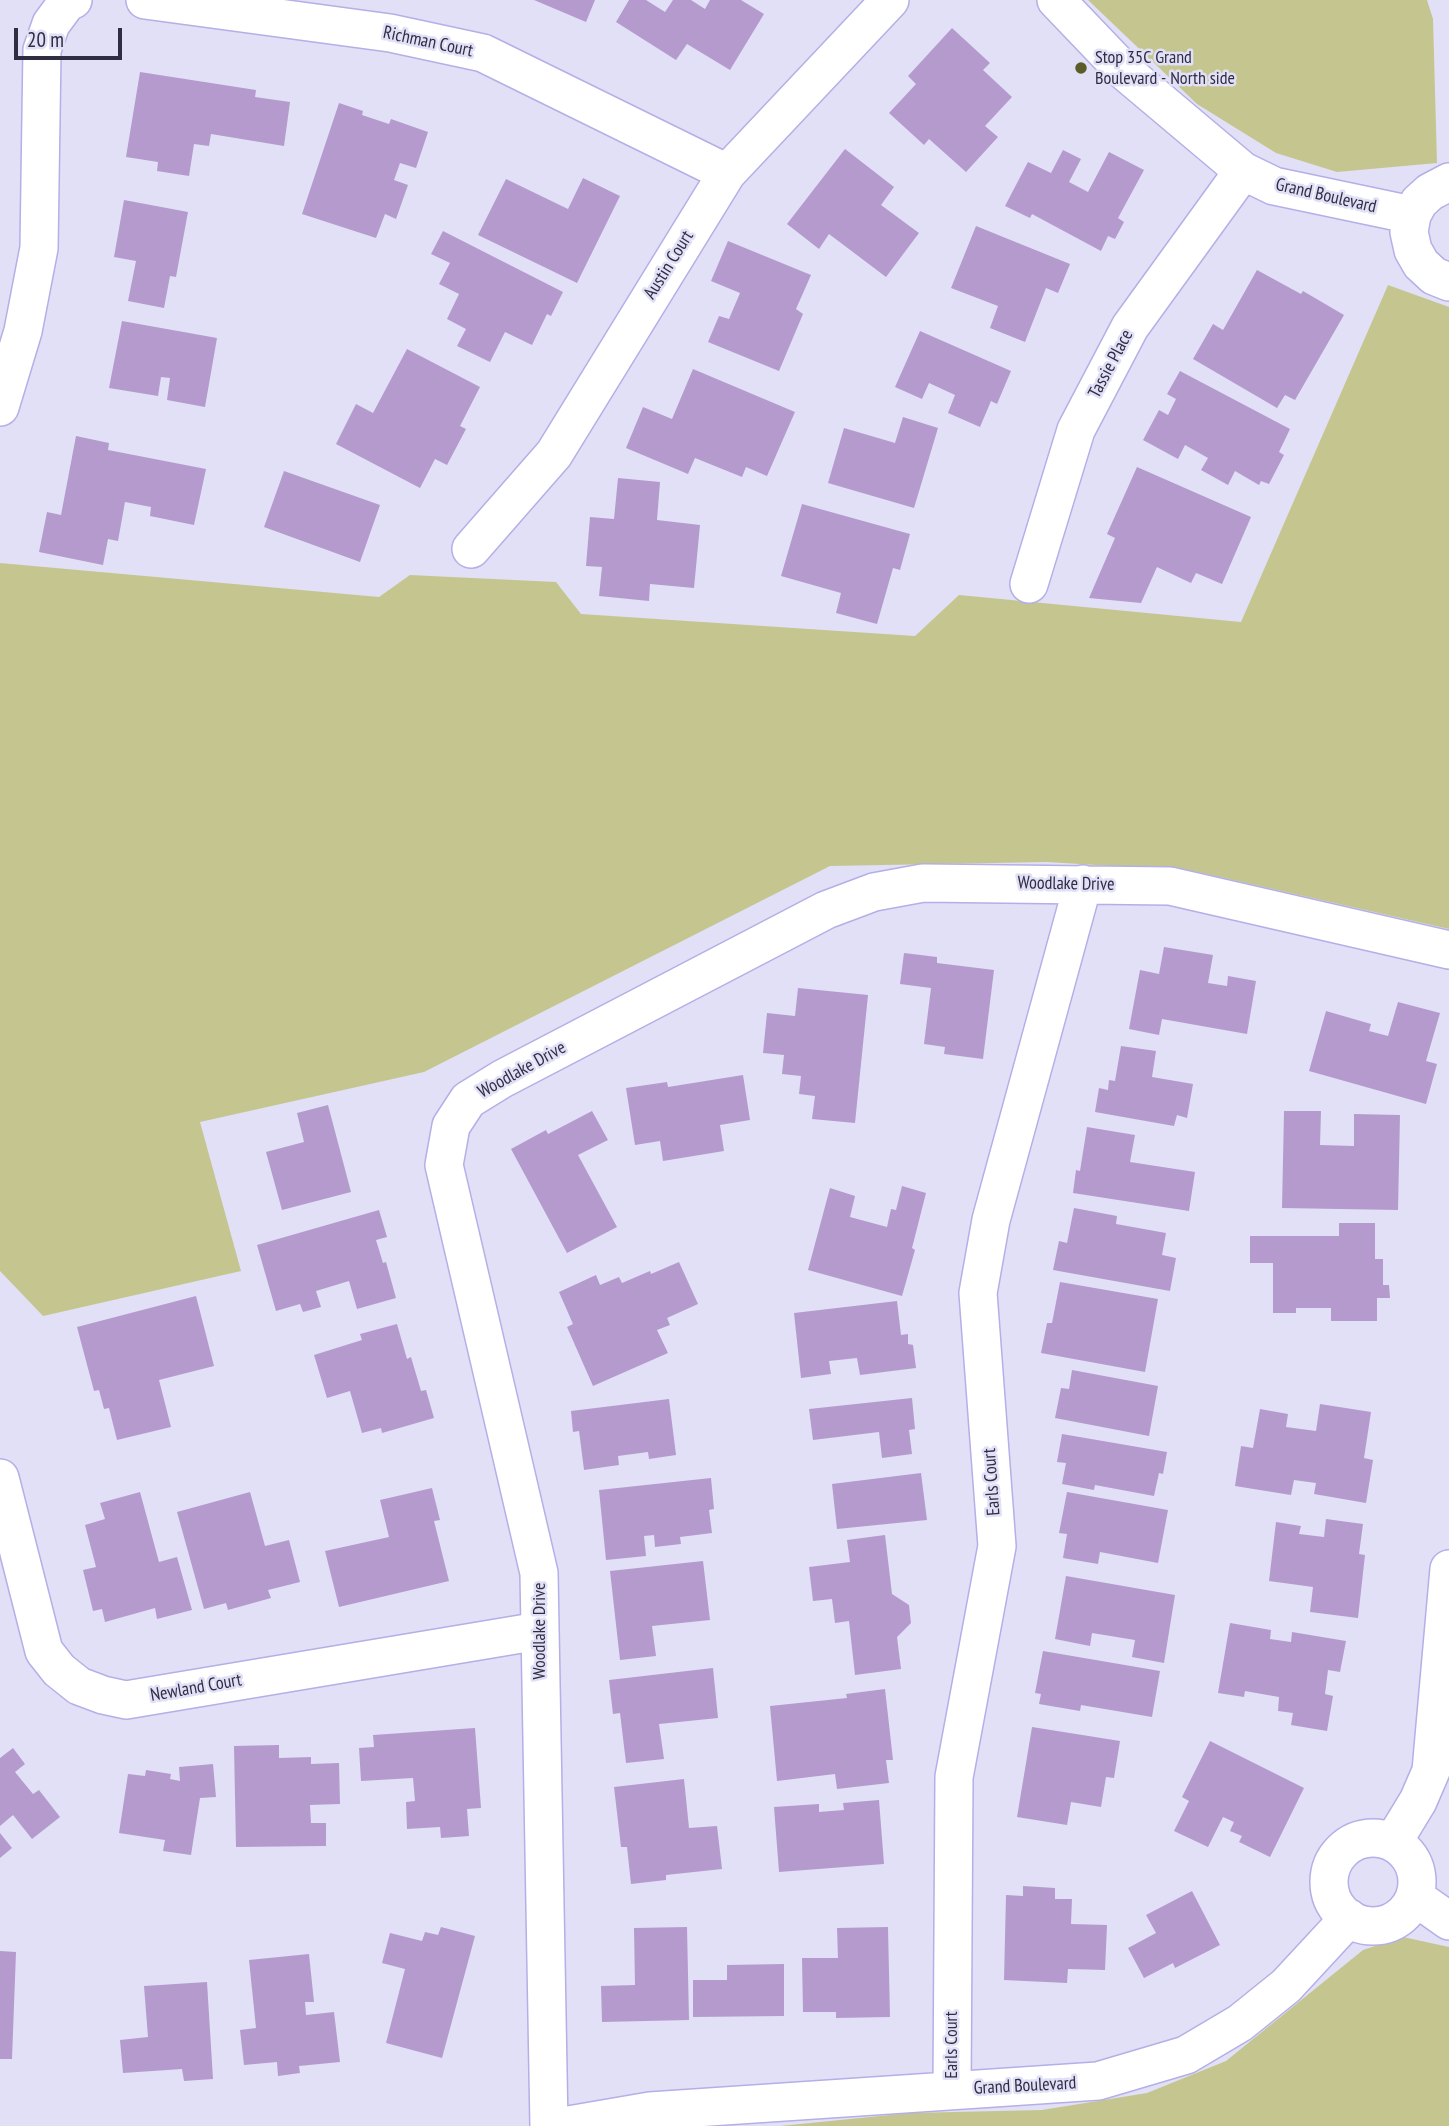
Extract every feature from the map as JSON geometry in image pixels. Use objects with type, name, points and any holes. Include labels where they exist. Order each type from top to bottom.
[{"type":"street","points":[[0,407],[23,331],[39,248],[42,50],[51,24],[68,1],[74,0]]},
{"type":"street","name":"Richman Court","points":[[145,0],[390,33],[483,53],[727,173]]},
{"type":"street","name":"Austin Court","points":[[471,549],[554,454],[727,173],[890,0]]},
{"type":"street","name":"Grand Boulevard","points":[[1056,0],[1123,70],[1243,171],[1274,186],[1412,215]]},
{"type":"street","name":"Tassie Place","points":[[1030,584],[1076,430],[1130,327],[1243,171]]},
{"type":"street","points":[[1449,182],[1430,192],[1419,202],[1412,215],[1409,232],[1413,250],[1421,264],[1434,276],[1449,282]]},
{"type":"street","name":"Woodlake Drive","points":[[550,2126],[539,1573],[444,1165],[451,1126],[468,1100],[502,1079],[826,909],[874,892],[923,883],[1170,887],[1449,950]]},
{"type":"street","name":"Earls Court","points":[[952,2090],[954,1777],[997,1546],[978,1293],[992,1220],[1083,884]]},
{"type":"street","name":"Newland Court","points":[[0,1478],[44,1651],[60,1670],[79,1686],[103,1695],[126,1700],[539,1631]]},
{"type":"street","points":[[1393,1842],[1418,1801],[1431,1771],[1449,1569]]},
{"type":"street","points":[[1378,1838],[1393,1842],[1412,1859],[1417,1871],[1415,1897],[1409,1909],[1387,1924],[1361,1924],[1338,1908],[1331,1895],[1329,1881],[1335,1860],[1350,1844],[1364,1839],[1378,1838]]},
{"type":"street","points":[[1415,1897],[1449,1921]]},
{"type":"street","name":"Grand Boulevard","points":[[564,2126],[650,2111],[1098,2081],[1186,2055],[1240,2023],[1286,1986],[1349,1918]]},
{"type":"green space","points":[[1088,0],[1427,0],[1433,19],[1437,163],[1337,172],[1276,153],[1197,104]]},
{"type":"green space","points":[[1388,285],[1449,307],[1449,929],[1193,871],[1047,862],[830,866],[424,1072],[200,1122],[241,1271],[43,1316],[0,1271],[0,563],[379,597],[410,575],[556,582],[581,614],[915,636],[959,595],[1241,622]]},
{"type":"green space","points":[[1403,1937],[1449,1947],[1449,2126],[780,2126],[910,2113],[1042,2110],[1147,2093],[1226,2061],[1363,1950]]},
{"type":"building","points":[[534,0],[595,0],[586,22]]},
{"type":"building","points":[[629,0],[646,0],[665,12],[673,0],[691,0],[705,9],[710,0],[741,0],[764,14],[730,70],[687,44],[676,60],[616,22]]},
{"type":"building","points":[[952,28],[990,63],[983,70],[1012,97],[985,126],[998,137],[966,172],[929,139],[924,145],[889,113],[916,84],[908,76]]},
{"type":"building","points":[[140,72],[256,90],[255,97],[290,102],[284,146],[211,134],[209,146],[194,144],[189,176],[157,171],[158,162],[126,157]]},
{"type":"building","points":[[339,103],[363,111],[362,115],[389,124],[391,119],[428,132],[416,168],[400,163],[394,180],[408,185],[396,219],[385,214],[376,238],[302,214]]},
{"type":"building","points":[[845,149],[894,187],[881,205],[919,233],[886,277],[829,234],[819,249],[787,224]]},
{"type":"building","points":[[1063,150],[1081,159],[1069,182],[1088,192],[1109,152],[1144,170],[1118,218],[1124,222],[1115,239],[1108,236],[1101,251],[1032,214],[1030,218],[1005,206],[1028,162],[1051,173]]},
{"type":"building","points":[[583,178],[620,196],[577,283],[478,235],[506,179],[568,209]]},
{"type":"building","points":[[124,200],[188,212],[176,277],[170,276],[164,308],[128,301],[136,261],[114,257]]},
{"type":"building","points":[[976,226],[1070,264],[1058,293],[1046,288],[1025,342],[990,328],[998,306],[951,288]]},
{"type":"building","points":[[443,231],[563,292],[551,316],[547,314],[532,345],[505,332],[490,362],[457,346],[466,329],[447,319],[459,294],[439,284],[450,263],[431,254]]},
{"type":"building","points":[[728,241],[811,275],[796,309],[803,314],[779,371],[708,342],[719,316],[729,319],[740,293],[711,281]]},
{"type":"building","points":[[1257,270],[1301,294],[1303,291],[1344,315],[1295,400],[1285,395],[1277,408],[1193,359],[1213,324],[1223,330]]},
{"type":"building","points":[[122,321],[217,338],[205,407],[167,400],[170,378],[161,377],[158,396],[109,388]]},
{"type":"building","points":[[920,331],[1011,371],[997,404],[991,401],[980,427],[948,413],[955,395],[929,383],[922,399],[895,387]]},
{"type":"building","points":[[407,349],[480,387],[460,426],[466,429],[447,465],[435,459],[420,488],[336,444],[356,404],[373,413]]},
{"type":"building","points":[[693,369],[795,412],[767,476],[746,467],[742,477],[695,458],[688,474],[626,448],[643,407],[672,419]]},
{"type":"building","points":[[1180,371],[1290,429],[1279,452],[1284,455],[1269,484],[1261,481],[1259,485],[1235,471],[1228,485],[1201,470],[1208,458],[1185,445],[1178,459],[1143,440],[1159,410],[1168,415],[1176,399],[1167,394]]},
{"type":"building","points":[[903,417],[938,428],[914,508],[828,483],[844,428],[895,443]]},
{"type":"building","points":[[76,436],[109,443],[108,450],[206,469],[194,525],[150,516],[151,507],[125,502],[118,541],[108,539],[103,565],[39,552],[47,512],[61,515]]},
{"type":"building","points":[[1137,467],[1251,517],[1222,584],[1196,573],[1191,583],[1157,567],[1141,603],[1089,598],[1115,538],[1107,534]]},
{"type":"building","points":[[284,471],[380,505],[360,562],[264,527]]},
{"type":"building","points":[[618,478],[660,482],[657,520],[700,525],[694,588],[650,584],[649,601],[599,596],[602,567],[586,566],[590,517],[614,519]]},
{"type":"building","points":[[802,504],[910,534],[900,570],[893,568],[877,624],[836,613],[841,593],[781,576]]},
{"type":"building","points":[[1164,947],[1213,955],[1208,983],[1227,986],[1228,976],[1256,981],[1247,1034],[1162,1019],[1159,1035],[1129,1029],[1140,970],[1159,974]]},
{"type":"building","points":[[904,953],[937,957],[937,963],[994,970],[983,1059],[944,1054],[945,1047],[924,1044],[931,988],[900,984]]},
{"type":"building","points":[[798,988],[868,995],[855,1123],[812,1119],[815,1096],[799,1094],[801,1076],[782,1074],[784,1055],[763,1053],[767,1013],[795,1016]]},
{"type":"building","points":[[1398,1002],[1440,1013],[1426,1061],[1437,1064],[1426,1104],[1309,1071],[1326,1011],[1371,1024],[1369,1031],[1388,1036]]},
{"type":"building","points":[[1121,1046],[1156,1051],[1152,1077],[1193,1084],[1187,1118],[1177,1115],[1174,1126],[1095,1112],[1099,1088],[1108,1090],[1109,1080],[1115,1081]]},
{"type":"building","points":[[743,1075],[750,1120],[720,1125],[724,1151],[663,1161],[660,1141],[635,1145],[626,1088],[667,1082],[668,1087]]},
{"type":"building","points":[[328,1105],[351,1192],[282,1210],[266,1152],[304,1142],[297,1113]]},
{"type":"building","points":[[592,1111],[608,1140],[578,1155],[617,1227],[567,1253],[511,1149],[546,1130],[548,1134]]},
{"type":"building","points":[[1284,1111],[1321,1111],[1320,1145],[1354,1146],[1354,1114],[1400,1115],[1398,1210],[1282,1208]]},
{"type":"building","points":[[1087,1127],[1135,1135],[1130,1162],[1195,1172],[1189,1211],[1073,1193],[1076,1170],[1080,1171]]},
{"type":"building","points":[[902,1186],[926,1193],[912,1248],[915,1250],[902,1296],[808,1270],[830,1188],[855,1196],[850,1217],[887,1227],[891,1209],[896,1210]]},
{"type":"building","points":[[1074,1208],[1117,1216],[1116,1224],[1166,1233],[1162,1255],[1176,1258],[1170,1291],[1053,1270],[1059,1241],[1067,1243]]},
{"type":"building","points":[[379,1210],[387,1237],[376,1240],[383,1263],[386,1262],[396,1298],[357,1309],[349,1281],[316,1291],[321,1307],[303,1312],[300,1304],[276,1311],[257,1245]]},
{"type":"building","points":[[1339,1223],[1375,1223],[1375,1259],[1383,1259],[1383,1285],[1389,1285],[1390,1298],[1377,1298],[1377,1321],[1331,1321],[1331,1308],[1296,1308],[1296,1313],[1273,1313],[1273,1263],[1250,1263],[1250,1236],[1339,1236]]},
{"type":"building","points":[[679,1262],[698,1304],[667,1318],[670,1325],[657,1330],[668,1353],[593,1386],[567,1327],[573,1324],[559,1292],[596,1275],[600,1285],[619,1277],[622,1283]]},
{"type":"building","points":[[1060,1282],[1158,1299],[1145,1372],[1041,1353],[1047,1323],[1052,1323]]},
{"type":"building","points":[[196,1296],[214,1366],[159,1380],[171,1427],[117,1440],[109,1408],[104,1409],[99,1390],[94,1391],[77,1327]]},
{"type":"building","points":[[897,1301],[901,1335],[908,1334],[908,1344],[913,1345],[916,1368],[860,1375],[857,1358],[829,1361],[831,1374],[801,1378],[794,1313]]},
{"type":"building","points":[[397,1324],[407,1359],[411,1357],[421,1391],[426,1390],[434,1418],[382,1433],[381,1428],[362,1433],[350,1391],[327,1398],[314,1355],[362,1340],[360,1334]]},
{"type":"building","points":[[1072,1370],[1158,1386],[1149,1436],[1055,1418],[1061,1388],[1069,1389]]},
{"type":"building","points":[[912,1398],[915,1429],[909,1430],[912,1454],[882,1458],[879,1432],[813,1440],[809,1409]]},
{"type":"building","points":[[669,1399],[676,1455],[649,1459],[648,1452],[618,1456],[619,1465],[584,1470],[579,1431],[573,1432],[571,1411]]},
{"type":"building","points":[[1320,1404],[1371,1412],[1364,1458],[1373,1460],[1366,1503],[1314,1494],[1316,1483],[1294,1480],[1291,1495],[1235,1486],[1241,1446],[1253,1448],[1260,1409],[1288,1414],[1286,1427],[1316,1431]]},
{"type":"building","points":[[1062,1434],[1167,1452],[1163,1474],[1159,1473],[1154,1496],[1095,1485],[1094,1490],[1062,1484],[1066,1463],[1057,1462]]},
{"type":"building","points":[[921,1473],[927,1520],[837,1529],[832,1484]]},
{"type":"building","points":[[711,1478],[714,1509],[709,1510],[712,1533],[680,1537],[681,1544],[655,1547],[654,1535],[644,1536],[646,1556],[606,1560],[599,1490]]},
{"type":"building","points":[[432,1488],[440,1520],[434,1521],[449,1581],[339,1607],[325,1551],[389,1537],[380,1500]]},
{"type":"building","points":[[140,1492],[159,1562],[177,1557],[192,1610],[157,1619],[155,1608],[105,1622],[102,1609],[93,1611],[83,1570],[96,1567],[85,1525],[105,1519],[100,1503]]},
{"type":"building","points":[[250,1492],[265,1546],[289,1540],[300,1582],[268,1590],[271,1598],[228,1610],[226,1603],[204,1609],[177,1512]]},
{"type":"building","points":[[1067,1492],[1168,1510],[1158,1563],[1100,1552],[1098,1564],[1063,1558],[1067,1534],[1059,1533]]},
{"type":"building","points":[[1326,1519],[1363,1524],[1359,1554],[1365,1555],[1358,1618],[1310,1612],[1313,1587],[1269,1581],[1276,1522],[1301,1526],[1299,1534],[1324,1537]]},
{"type":"building","points":[[885,1535],[892,1594],[909,1605],[911,1623],[897,1637],[901,1669],[855,1675],[849,1621],[835,1623],[832,1599],[813,1601],[809,1567],[850,1562],[847,1540]]},
{"type":"building","points":[[703,1561],[710,1620],[652,1626],[656,1656],[620,1660],[610,1571]]},
{"type":"building","points":[[1066,1576],[1175,1595],[1164,1663],[1132,1657],[1135,1640],[1092,1633],[1090,1646],[1055,1639]]},
{"type":"building","points":[[1230,1623],[1271,1630],[1270,1639],[1291,1642],[1292,1632],[1346,1641],[1340,1672],[1328,1670],[1325,1694],[1333,1696],[1327,1731],[1291,1725],[1293,1713],[1278,1711],[1279,1697],[1245,1691],[1244,1697],[1218,1693]]},
{"type":"building","points":[[1043,1651],[1160,1671],[1152,1717],[1081,1705],[1080,1711],[1039,1704],[1041,1694],[1035,1693]]},
{"type":"building","points":[[713,1668],[718,1718],[659,1724],[664,1759],[626,1763],[620,1713],[613,1714],[609,1680]]},
{"type":"building","points":[[885,1689],[893,1760],[886,1760],[889,1783],[837,1789],[835,1774],[777,1781],[770,1706],[847,1698],[846,1694]]},
{"type":"building","points":[[1032,1727],[1120,1741],[1114,1778],[1106,1777],[1101,1807],[1071,1802],[1067,1825],[1017,1817]]},
{"type":"building","points":[[475,1728],[481,1808],[467,1809],[469,1836],[441,1838],[440,1827],[407,1829],[406,1802],[415,1801],[413,1778],[361,1781],[359,1748],[374,1747],[373,1735]]},
{"type":"building","points":[[1210,1741],[1304,1788],[1270,1857],[1239,1842],[1242,1836],[1230,1831],[1234,1822],[1223,1817],[1208,1847],[1174,1831],[1189,1801],[1182,1797]]},
{"type":"building","points":[[279,1745],[279,1758],[311,1757],[311,1764],[339,1763],[340,1804],[310,1805],[311,1823],[326,1823],[326,1846],[236,1847],[234,1746]]},
{"type":"building","points":[[13,1748],[25,1764],[15,1772],[33,1794],[39,1790],[60,1817],[32,1839],[13,1815],[0,1826],[0,1758]]},
{"type":"building","points":[[213,1764],[216,1797],[200,1798],[191,1855],[163,1851],[165,1840],[119,1833],[128,1774],[145,1776],[146,1770],[171,1774],[170,1779],[180,1781],[179,1767]]},
{"type":"building","points":[[684,1779],[689,1828],[717,1826],[722,1869],[666,1875],[666,1880],[631,1884],[627,1847],[621,1847],[614,1787]]},
{"type":"building","points":[[879,1800],[884,1864],[779,1872],[774,1807],[819,1804],[819,1812],[844,1810],[843,1803]]},
{"type":"building","points":[[0,1833],[12,1848],[0,1858]]},
{"type":"building","points":[[1023,1886],[1055,1888],[1055,1899],[1072,1899],[1071,1924],[1107,1925],[1105,1970],[1068,1969],[1067,1983],[1004,1980],[1006,1895],[1023,1896]]},
{"type":"building","points":[[1192,1891],[1220,1945],[1175,1968],[1173,1963],[1144,1978],[1128,1948],[1156,1933],[1146,1915]]},
{"type":"building","points":[[441,1927],[475,1936],[442,2058],[386,2043],[405,1969],[382,1963],[390,1933],[422,1941],[425,1932],[438,1935]]},
{"type":"building","points":[[687,1927],[689,2020],[602,2022],[601,1986],[635,1985],[634,1928]]},
{"type":"building","points":[[888,1927],[890,2017],[836,2018],[836,2012],[803,2012],[802,1958],[838,1958],[837,1928]]},
{"type":"building","points":[[0,1951],[16,1952],[12,2059],[0,2059]]},
{"type":"building","points":[[309,1954],[314,2002],[305,2002],[306,2015],[334,2012],[340,2062],[299,2066],[300,2073],[278,2076],[277,2062],[244,2065],[240,2030],[256,2028],[249,1960]]},
{"type":"building","points":[[784,1964],[784,2016],[693,2017],[693,1980],[727,1980],[727,1965]]},
{"type":"building","points":[[207,1982],[213,2079],[184,2081],[182,2069],[123,2073],[120,2040],[148,2037],[144,1986]]},
{"type":"place","name":"Stop 35C Grand Boulevard - North side","points":[[1081,68]]}]
